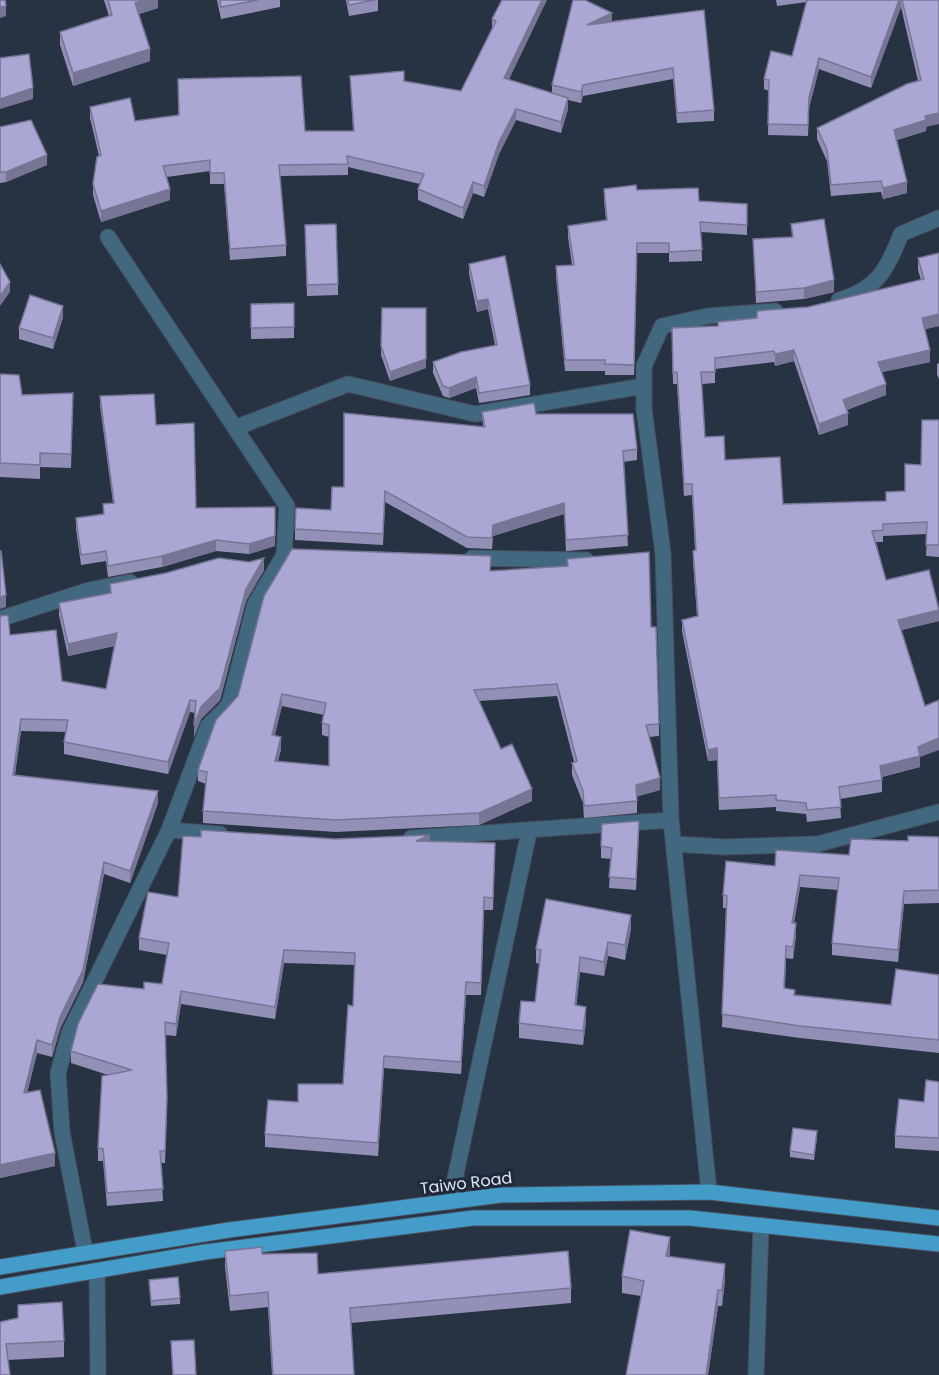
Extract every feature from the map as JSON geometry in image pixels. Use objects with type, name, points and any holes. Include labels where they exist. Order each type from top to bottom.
[{"type":"main road","name":"Taiwo Road","points":[[0,1267],[85,1251],[501,1195],[709,1192],[939,1218]]},
{"type":"main road","points":[[0,1287],[205,1252],[473,1218],[690,1218],[939,1244]]},
{"type":"street","points":[[827,304],[859,295],[889,266],[901,234],[939,218]]},
{"type":"street","points":[[85,1251],[62,1132],[58,1073],[74,1023],[169,830],[208,726],[229,705],[255,604],[290,552],[287,506],[108,237]]},
{"type":"street","points":[[709,1192],[671,820],[657,554],[644,409],[644,366],[662,326],[708,315],[795,310]]},
{"type":"street","points":[[235,428],[348,384],[475,414],[644,386]]},
{"type":"street","points":[[261,561],[290,552]]},
{"type":"street","points":[[461,557],[569,561],[605,558]]},
{"type":"street","points":[[0,619],[89,590],[142,580]]},
{"type":"street","points":[[675,844],[725,847],[818,844],[939,812]]},
{"type":"street","points":[[393,839],[529,832],[671,820]]},
{"type":"street","points":[[169,830],[240,835]]},
{"type":"street","points":[[450,1202],[529,832]]},
{"type":"street","points":[[756,1375],[761,1225]]},
{"type":"street","points":[[97,1271],[98,1375]]},
{"type":"building","points":[[0,0],[5,0],[6,6],[0,7]]},
{"type":"building","points":[[108,0],[144,0],[135,3],[150,49],[73,73],[60,32],[112,15]]},
{"type":"building","points":[[220,0],[258,0],[221,7]]},
{"type":"building","points":[[348,0],[375,0],[349,5]]},
{"type":"building","points":[[502,0],[542,0],[504,78],[568,98],[561,122],[516,109],[499,142],[484,186],[473,182],[463,208],[418,189],[424,174],[347,156],[348,164],[279,165],[286,245],[230,249],[224,173],[210,173],[210,160],[163,166],[170,189],[101,211],[93,184],[97,157],[101,155],[90,107],[130,98],[135,121],[179,115],[178,79],[301,76],[305,131],[354,131],[350,76],[404,71],[404,81],[461,91],[496,21],[492,19]]},
{"type":"building","points":[[573,0],[585,0],[612,13],[587,25],[704,10],[714,110],[677,113],[673,68],[583,85],[581,92],[552,85]]},
{"type":"building","points":[[807,0],[899,0],[871,77],[819,58],[809,97],[808,125],[768,124],[769,80],[764,79],[771,51],[792,56]]},
{"type":"building","points":[[902,0],[939,0],[939,113],[925,116],[926,120],[894,130],[907,182],[883,188],[881,181],[831,185],[827,150],[817,128],[907,84],[921,80]]},
{"type":"building","points":[[29,54],[33,88],[0,99],[0,58]]},
{"type":"building","points":[[31,120],[47,155],[6,172],[0,172],[0,127]]},
{"type":"building","points":[[636,185],[637,190],[698,188],[699,201],[747,204],[747,225],[700,222],[702,250],[669,252],[669,243],[637,243],[634,365],[605,364],[605,360],[565,360],[556,266],[574,265],[568,226],[607,220],[604,189]]},
{"type":"building","points":[[824,219],[834,280],[804,288],[756,292],[753,239],[793,237],[791,224]]},
{"type":"building","points":[[336,224],[338,284],[307,285],[305,225]]},
{"type":"building","points":[[939,253],[939,314],[922,318],[930,350],[878,362],[886,384],[843,400],[848,413],[819,424],[794,350],[775,354],[774,351],[715,358],[715,372],[701,372],[705,437],[724,436],[725,460],[780,457],[783,504],[886,501],[886,492],[905,491],[905,464],[921,465],[922,420],[939,420],[939,545],[926,545],[927,522],[883,524],[883,530],[872,531],[886,580],[929,570],[939,610],[898,620],[925,706],[939,700],[939,738],[918,747],[920,756],[880,766],[882,780],[839,787],[841,807],[807,810],[806,803],[776,800],[776,795],[719,798],[717,748],[708,750],[682,620],[698,616],[693,551],[696,550],[692,484],[684,484],[677,372],[673,373],[672,328],[718,326],[718,322],[757,318],[757,311],[808,307],[924,279],[918,258]]},
{"type":"building","points":[[505,256],[530,385],[479,393],[476,377],[449,388],[443,386],[433,362],[461,352],[497,345],[488,299],[477,301],[469,264]]},
{"type":"building","points":[[0,264],[10,282],[0,296]]},
{"type":"building","points":[[30,295],[63,306],[53,338],[19,328]]},
{"type":"building","points":[[294,303],[294,327],[251,328],[251,304]]},
{"type":"building","points":[[382,308],[426,308],[426,359],[390,372],[381,346]]},
{"type":"building","points":[[0,374],[19,375],[22,395],[73,393],[71,454],[40,453],[40,465],[0,463]]},
{"type":"building","points":[[154,394],[156,425],[194,423],[196,508],[275,507],[275,536],[249,544],[216,540],[162,556],[108,566],[106,551],[81,555],[76,518],[104,514],[103,504],[114,503],[100,396]]},
{"type":"building","points":[[534,403],[536,414],[633,414],[637,449],[623,451],[628,535],[566,540],[564,503],[493,525],[492,538],[467,537],[385,491],[383,534],[295,529],[296,508],[331,510],[332,487],[344,487],[344,413],[485,427],[482,412]]},
{"type":"building","points":[[292,549],[491,556],[490,571],[568,566],[567,559],[649,552],[651,627],[656,627],[659,724],[646,725],[660,778],[636,785],[637,801],[584,806],[583,791],[572,763],[577,761],[557,684],[474,690],[501,749],[512,744],[532,789],[479,813],[336,820],[203,811],[207,772],[198,770],[216,720],[238,696],[264,596]],"holes":[[[282,694],[326,703],[322,723],[329,725],[329,766],[275,761],[281,737],[272,735]]]},
{"type":"building","points":[[0,551],[6,595],[0,597]]},
{"type":"building","points":[[219,558],[249,562],[264,558],[246,589],[220,688],[201,707],[194,725],[196,701],[190,700],[168,762],[64,742],[68,720],[21,719],[13,775],[158,791],[130,871],[104,862],[83,970],[60,1017],[52,1045],[37,1040],[24,1093],[40,1090],[55,1153],[0,1165],[0,616],[8,615],[10,635],[56,630],[62,681],[106,689],[117,633],[68,644],[59,603],[111,593],[110,584],[166,573]]},
{"type":"building","points":[[639,821],[636,879],[609,877],[612,848],[601,846],[602,824]]},
{"type":"building","points":[[201,830],[335,839],[430,835],[416,841],[495,843],[493,898],[484,897],[481,983],[466,982],[461,1062],[384,1056],[378,1143],[265,1134],[268,1100],[298,1102],[298,1084],[343,1084],[348,1005],[353,1006],[355,953],[284,950],[275,1007],[181,991],[176,1024],[165,1022],[167,1098],[165,1151],[160,1151],[163,1189],[107,1193],[103,1149],[98,1148],[102,1076],[132,1070],[71,1051],[78,1024],[98,984],[144,989],[144,982],[162,984],[169,943],[139,938],[148,892],[178,897],[183,836],[201,837]]},
{"type":"building","points":[[908,836],[939,837],[939,890],[904,891],[898,950],[832,943],[839,878],[800,875],[792,923],[796,923],[793,947],[786,946],[784,988],[795,990],[794,995],[891,1005],[896,969],[939,975],[939,1040],[800,1026],[722,1014],[727,896],[723,895],[726,861],[775,866],[776,850],[849,855],[851,839],[908,841]]},
{"type":"building","points":[[546,899],[631,915],[625,945],[608,942],[604,962],[580,957],[575,1005],[586,1007],[583,1031],[519,1023],[521,1001],[535,1002],[541,950],[536,949]]},
{"type":"building","points":[[926,1080],[939,1082],[939,1138],[895,1136],[899,1099],[924,1102]]},
{"type":"building","points":[[793,1128],[817,1131],[814,1155],[790,1151]]},
{"type":"building","points":[[630,1230],[670,1237],[666,1256],[725,1264],[722,1290],[718,1290],[706,1375],[626,1375],[644,1281],[622,1276]]},
{"type":"building","points":[[262,1247],[262,1254],[317,1253],[318,1274],[568,1251],[571,1288],[350,1308],[354,1375],[273,1375],[268,1292],[230,1296],[225,1251]]},
{"type":"building","points":[[178,1277],[180,1298],[151,1301],[149,1280]]},
{"type":"building","points":[[62,1302],[64,1341],[6,1344],[10,1375],[0,1375],[0,1322],[18,1318],[18,1305]]},
{"type":"building","points":[[194,1340],[196,1375],[173,1375],[171,1341]]}]
